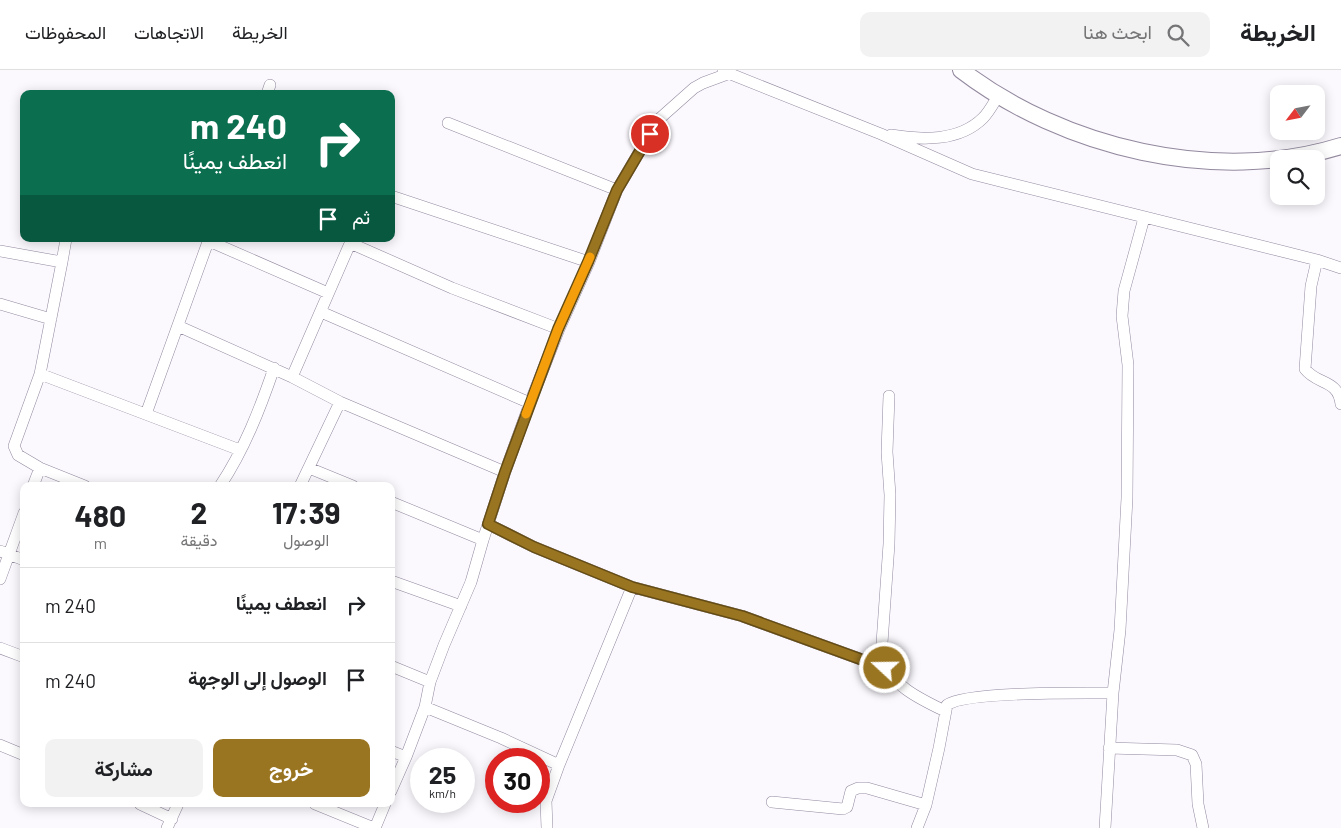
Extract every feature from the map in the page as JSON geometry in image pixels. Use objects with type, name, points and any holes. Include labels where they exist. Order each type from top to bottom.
[{"type":"street","points":[[961,70],[998,96],[1029,113],[1069,130],[1127,148],[1161,155],[1196,160],[1258,160],[1302,155],[1341,146]]},
{"type":"street","points":[[395,782],[425,707],[430,682],[471,582],[505,472],[530,403],[558,329],[617,190],[658,120],[694,88],[726,72],[881,134],[972,174],[1317,260],[1341,268]]},
{"type":"street","points":[[881,134],[921,138],[958,134],[968,130],[984,117],[998,96]]},
{"type":"street","points":[[448,123],[617,190]]},
{"type":"street","points":[[395,197],[588,262]]},
{"type":"street","points":[[1105,828],[1113,693],[1120,630],[1127,498],[1128,365],[1122,316],[1124,291],[1144,218]]},
{"type":"street","points":[[65,242],[40,374],[14,446],[18,455],[40,468],[76,482]]},
{"type":"street","points":[[146,414],[208,242]]},
{"type":"street","points":[[213,242],[328,293]]},
{"type":"street","points":[[292,377],[351,242]]},
{"type":"street","points":[[353,242],[452,288],[558,329]]},
{"type":"street","points":[[0,251],[62,262]]},
{"type":"street","points":[[1317,260],[1311,286],[1305,368],[1310,376],[1330,384],[1337,391],[1341,404]]},
{"type":"street","points":[[0,304],[50,319]]},
{"type":"street","points":[[321,312],[530,403]]},
{"type":"street","points":[[178,326],[274,368],[340,402],[505,472]]},
{"type":"street","points":[[222,482],[261,406],[274,368]]},
{"type":"street","points":[[40,374],[240,450]]},
{"type":"street","points":[[889,396],[887,452],[890,495],[889,544],[881,657],[885,668],[904,688],[920,699],[945,711]]},
{"type":"street","points":[[302,482],[340,402]]},
{"type":"street","points":[[35,482],[40,468]]},
{"type":"street","points":[[309,468],[343,482]]},
{"type":"street","points":[[395,504],[483,540]]},
{"type":"street","points":[[0,579],[5,553],[20,521]]},
{"type":"street","points":[[488,524],[534,547],[632,587],[742,616],[885,668]]},
{"type":"street","points":[[5,553],[20,559]]},
{"type":"street","points":[[395,582],[461,606]]},
{"type":"street","points":[[547,828],[546,801],[559,764],[632,587]]},
{"type":"street","points":[[0,648],[20,656]]},
{"type":"street","points":[[395,668],[430,682]]},
{"type":"street","points":[[917,828],[926,805],[945,711],[947,704],[951,701],[1012,694],[1113,693]]},
{"type":"street","points":[[425,707],[559,764]]},
{"type":"street","points":[[0,745],[20,752]]},
{"type":"street","points":[[1109,748],[1177,750],[1192,755],[1196,764],[1198,804],[1203,828]]},
{"type":"street","points":[[395,753],[406,757]]},
{"type":"street","points":[[772,802],[843,809],[848,807],[851,791],[858,788],[867,788],[926,805]]},
{"type":"street","points":[[145,807],[170,823],[177,807]]},
{"type":"street","points":[[322,807],[374,828],[384,807]]},
{"type":"slow traffic","points":[[526,414],[558,329],[590,257]]},
{"type":"route","points":[[650,134],[617,190],[558,329],[505,472],[488,524],[534,547],[632,587],[742,616],[885,668]]}]
